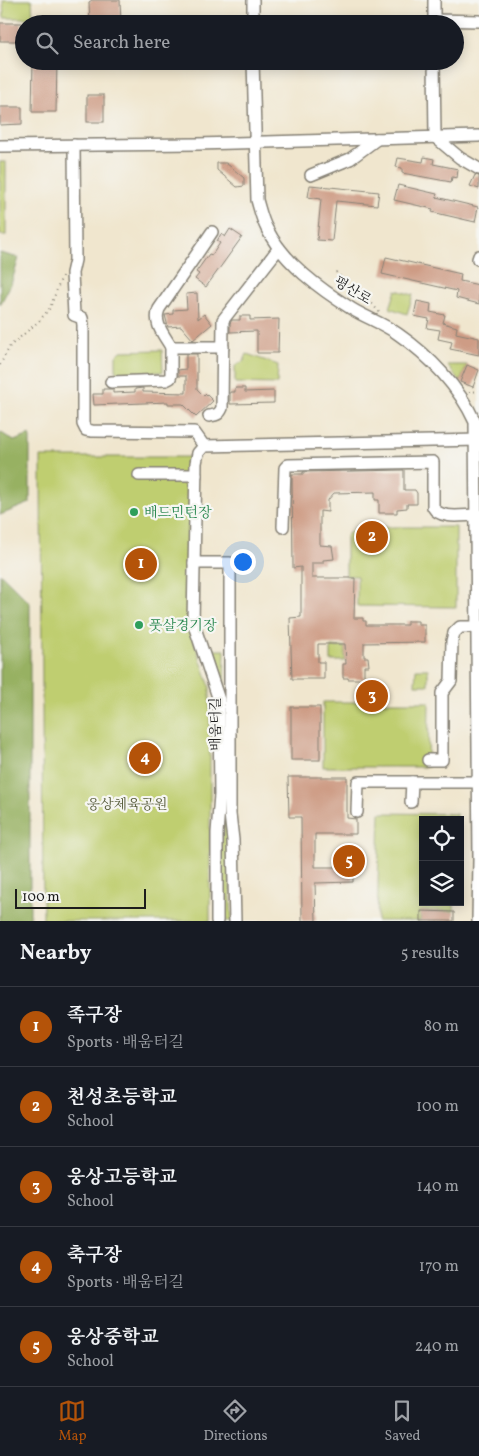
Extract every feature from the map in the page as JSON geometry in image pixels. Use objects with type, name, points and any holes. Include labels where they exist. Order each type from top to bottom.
[{"type":"street","points":[[253,0],[253,15]]},
{"type":"street","points":[[434,0],[434,15]]},
{"type":"street","points":[[464,21],[479,20]]},
{"type":"street","name":"평산로","points":[[253,70],[257,200],[267,229],[279,248],[326,292],[353,310],[399,334],[426,356],[465,403],[475,422],[477,440]]},
{"type":"street","points":[[434,70],[436,137],[460,158],[479,169]]},
{"type":"street","points":[[0,146],[256,143],[479,136]]},
{"type":"street","points":[[311,175],[350,159],[378,139]]},
{"type":"street","points":[[74,145],[75,260],[72,273],[74,315],[82,318],[84,325],[82,424],[86,430],[92,431],[194,432],[204,446]]},
{"type":"street","points":[[111,382],[166,380],[170,378],[171,347],[157,322],[156,316],[212,232]]},
{"type":"street","points":[[209,416],[220,413],[222,408],[223,320],[228,304],[279,248]]},
{"type":"street","points":[[171,347],[222,347]]},
{"type":"street","points":[[224,700],[193,622],[196,475],[198,453],[204,446],[477,440],[478,921]]},
{"type":"street","points":[[283,527],[285,468],[288,465],[433,462],[434,510],[442,515],[476,515]]},
{"type":"street","points":[[139,475],[196,475]]},
{"type":"street","name":"배움터길","points":[[194,563],[230,563],[217,833],[217,921]]},
{"type":"street","points":[[428,760],[442,760],[442,693],[451,681],[452,638],[460,627],[476,627]]},
{"type":"street","name":"배움터길","points":[[224,700],[233,840],[234,921]]},
{"type":"street","points":[[357,812],[358,782],[478,782]]},
{"type":"street","points":[[411,802],[412,782]]},
{"type":"path","points":[[0,365],[10,346],[39,321],[50,308],[64,271]]},
{"type":"path","points":[[336,272],[360,299],[370,300]]},
{"type":"green space","points":[[3,0],[32,0],[33,15],[15,15],[15,18],[4,18]]},
{"type":"green space","points":[[0,162],[6,162],[6,235],[0,235]]},
{"type":"green space","points":[[0,253],[19,258],[11,284],[0,305]]},
{"type":"green space","points":[[396,290],[413,295],[407,314],[390,308]]},
{"type":"green space","points":[[162,350],[163,372],[116,373],[116,356],[121,351]]},
{"type":"green space","points":[[247,354],[278,365],[277,384],[235,383],[235,366],[244,361]]},
{"type":"green space","points":[[447,365],[467,365],[460,382]]},
{"type":"green space","points":[[0,432],[14,441],[30,435],[30,503],[0,515]]},
{"type":"green space","name":"웅상체육공원","points":[[41,457],[190,457],[188,623],[210,687],[210,921],[43,921]]},
{"type":"green space","points":[[355,527],[456,527],[456,607],[357,606],[357,576],[346,576],[346,536]]},
{"type":"green space","points":[[0,573],[30,603],[30,921],[0,921]]},
{"type":"green space","points":[[331,647],[345,647],[345,661],[331,661]]},
{"type":"green space","points":[[208,650],[225,650],[224,688],[220,685]]},
{"type":"green space","points":[[416,669],[428,669],[428,685],[415,685]]},
{"type":"green space","points":[[323,702],[429,702],[428,767],[323,767]]},
{"type":"green space","points":[[222,719],[232,921],[221,921],[221,848],[224,828]]},
{"type":"green space","points":[[380,813],[456,814],[456,816],[419,816],[419,906],[454,906],[454,911],[420,911],[420,921],[377,921]]},
{"type":"building","points":[[92,0],[120,0],[121,15],[90,15],[89,2]]},
{"type":"building","points":[[0,23],[15,23],[15,41],[0,41]]},
{"type":"building","points":[[33,70],[57,70],[56,112],[32,112]]},
{"type":"building","points":[[87,95],[104,95],[104,122],[87,122]]},
{"type":"building","points":[[0,107],[22,107],[22,124],[0,125]]},
{"type":"building","points":[[424,157],[434,159],[433,164],[458,169],[457,178],[452,177],[451,182],[402,173],[402,168],[396,167],[398,158],[423,162]]},
{"type":"building","points":[[217,163],[226,163],[244,178],[244,186],[237,187],[217,170]]},
{"type":"building","points":[[475,175],[479,176],[479,189],[470,186]]},
{"type":"building","points":[[310,185],[379,192],[377,205],[336,201],[332,241],[317,240],[321,199],[308,197]]},
{"type":"building","points":[[398,185],[437,194],[436,197],[478,207],[475,222],[432,212],[433,209],[394,200]]},
{"type":"building","points":[[230,229],[242,237],[206,287],[195,279],[199,274],[196,272],[220,243],[217,241],[221,234],[225,237]]},
{"type":"building","points":[[386,257],[461,274],[460,281],[479,285],[479,304],[456,298],[457,291],[382,274]]},
{"type":"building","points":[[197,293],[198,319],[204,314],[212,324],[193,340],[181,326],[168,327],[165,315],[173,314],[173,310],[187,309],[186,294]]},
{"type":"building","points":[[417,301],[431,304],[430,312],[445,315],[443,323],[457,327],[456,333],[479,338],[479,355],[450,349],[452,342],[438,339],[440,330],[427,328],[429,319],[414,316]]},
{"type":"building","points":[[240,316],[250,316],[250,320],[279,319],[278,353],[257,353],[257,331],[230,332],[230,323],[232,320],[240,320]]},
{"type":"building","points":[[186,354],[197,354],[197,389],[213,401],[196,417],[183,404],[168,404],[168,402],[94,405],[93,394],[103,394],[103,389],[113,389],[113,393],[135,392],[135,389],[143,388],[143,392],[186,393],[186,376],[178,376],[178,370],[186,369]]},
{"type":"building","points":[[467,365],[479,370],[473,387],[460,382]]},
{"type":"building","points":[[235,388],[245,388],[245,392],[274,391],[274,403],[230,404],[230,392],[235,392]]},
{"type":"building","points":[[404,470],[404,490],[415,490],[417,493],[417,504],[407,504],[407,508],[397,509],[397,513],[379,513],[379,500],[375,500],[375,492],[334,493],[328,500],[328,512],[320,511],[320,545],[332,546],[334,559],[323,560],[323,563],[312,563],[312,578],[355,578],[354,618],[363,618],[363,621],[366,621],[366,625],[407,625],[407,621],[418,621],[418,625],[425,625],[425,642],[364,643],[364,657],[368,657],[369,666],[364,666],[364,679],[343,678],[343,664],[346,664],[345,644],[318,644],[318,662],[324,662],[324,679],[292,679],[290,618],[301,617],[301,567],[293,568],[292,474],[303,474],[303,472]]},
{"type":"building","points":[[291,707],[320,707],[320,760],[291,760]]},
{"type":"building","points":[[288,777],[347,777],[347,818],[356,819],[356,834],[315,834],[315,867],[353,867],[353,882],[315,883],[316,921],[302,921],[301,817],[289,817]]},
{"type":"building","points":[[421,911],[454,912],[454,921],[421,921]]},
{"type":"place","name":"배드민턴장","points":[[134,512]]},
{"type":"place","name":"천성초등학교","points":[[372,537]]},
{"type":"place","name":"족구장","points":[[141,564]]},
{"type":"place","name":"풋살경기장","points":[[139,625]]},
{"type":"place","name":"웅상고등학교","points":[[372,696]]},
{"type":"place","name":"축구장","points":[[145,758]]},
{"type":"place","name":"웅상중학교","points":[[349,861]]}]
